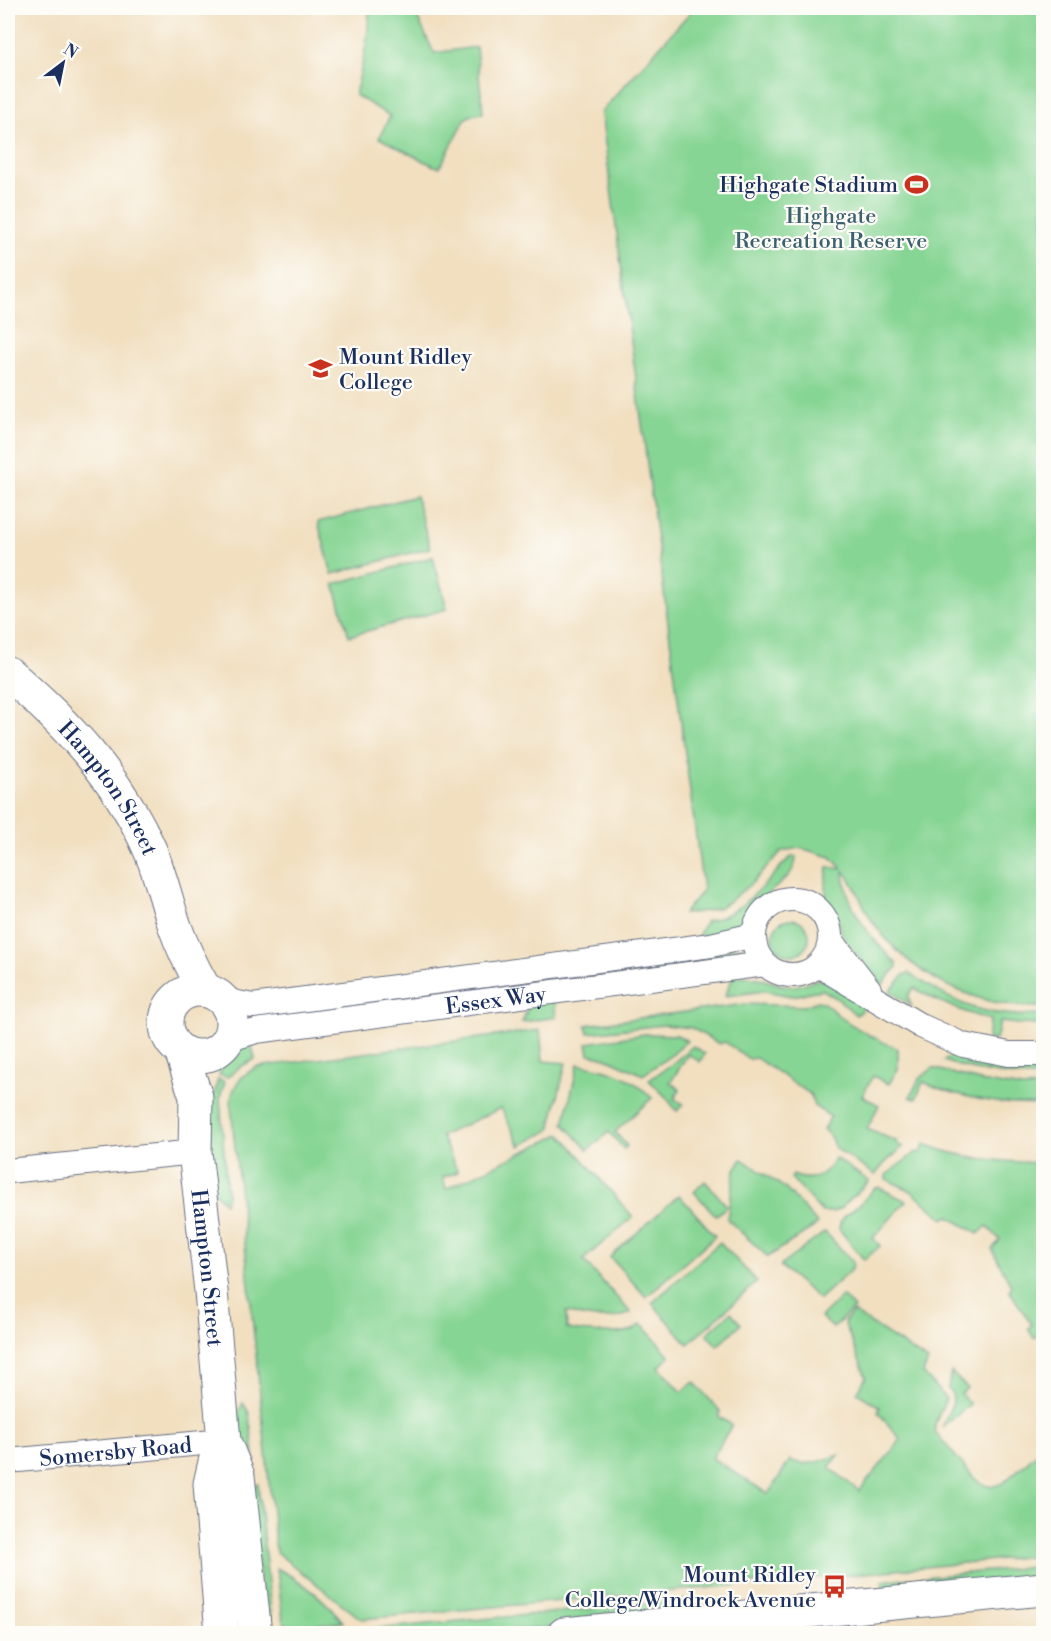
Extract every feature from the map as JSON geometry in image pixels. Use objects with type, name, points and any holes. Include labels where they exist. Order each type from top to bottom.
[{"type":"street","name":"Hampton Street","points":[[8,673],[64,724],[89,752],[132,814],[162,883],[201,997]]},
{"type":"street","points":[[765,964],[755,946],[756,924],[769,906],[779,901],[802,900],[821,912],[830,930],[829,949],[825,958],[818,965],[921,1026],[963,1045],[1009,1054],[1044,1054]]},
{"type":"street","name":"Essex Way","points":[[201,997],[253,1006],[711,945],[754,935]]},
{"type":"street","points":[[830,939],[878,1000]]},
{"type":"street","name":"Essex Way","points":[[221,1046],[267,1030],[765,964],[786,975],[798,975],[818,965]]},
{"type":"street","points":[[201,997],[229,1009],[231,1030],[221,1046],[198,1056],[181,1051],[174,1044],[166,1027],[166,1017],[170,1007],[201,997]]},
{"type":"street","name":"Hampton Street","points":[[196,1097],[221,1046]]},
{"type":"street","name":"Hampton Street","points":[[181,1051],[196,1097],[195,1152],[211,1291],[224,1441],[238,1476],[255,1634]]},
{"type":"street","points":[[8,1171],[195,1152]]},
{"type":"street","name":"Hampton Street","points":[[222,1634],[210,1484],[215,1462],[224,1441]]},
{"type":"street","name":"Somersby Road","points":[[8,1461],[224,1441]]},
{"type":"street","points":[[564,1634],[1044,1589]]},
{"type":"street","points":[[777,1634],[1044,1609]]},
{"type":"green space","points":[[369,8],[413,8],[434,53],[476,47],[483,113],[466,118],[440,167],[379,138],[390,116],[355,95],[363,63]]},
{"type":"green space","name":"Highgate Recreation Reserve","points":[[694,8],[1043,8],[1043,1007],[993,1002],[969,995],[924,972],[904,957],[871,919],[844,871],[849,898],[861,922],[878,945],[897,964],[882,985],[843,938],[836,913],[826,900],[828,867],[842,869],[831,857],[800,848],[782,851],[753,882],[718,908],[683,914],[703,890],[601,112]]},
{"type":"green space","points":[[416,496],[430,548],[332,574],[318,522]]},
{"type":"green space","points":[[433,557],[447,609],[349,636],[334,584]]},
{"type":"green space","points":[[793,856],[796,857],[795,864],[788,876],[763,899],[745,921],[725,931],[697,938],[706,921],[732,912],[756,893]]},
{"type":"green space","points":[[791,919],[804,924],[809,937],[804,950],[791,955],[778,950],[773,937],[778,924]]},
{"type":"green space","points":[[741,947],[746,958],[578,980],[577,973]]},
{"type":"green space","points":[[909,973],[944,995],[975,1008],[1004,1014],[1043,1015],[1043,1042],[1041,1042],[1041,1025],[1000,1022],[996,1040],[987,1039],[990,1020],[951,1007],[914,988],[908,996],[911,1005],[890,991],[904,975]]},
{"type":"green space","points":[[551,976],[552,982],[259,1022],[257,1015]]},
{"type":"green space","points":[[749,976],[789,986],[826,980],[837,985],[864,1007],[856,1015],[838,999],[823,990],[791,996],[765,991],[725,996],[733,977]]},
{"type":"green space","points":[[554,1000],[556,1017],[522,1022],[530,1003]]},
{"type":"green space","points":[[818,1001],[860,1030],[898,1049],[898,1069],[889,1084],[873,1076],[862,1096],[879,1105],[867,1129],[898,1142],[897,1145],[903,1147],[875,1175],[835,1148],[830,1136],[823,1129],[831,1117],[814,1106],[810,1094],[756,1058],[749,1059],[725,1042],[719,1044],[692,1028],[664,1025],[588,1033],[586,1025],[746,1004],[804,1006]]},
{"type":"green space","points":[[540,1030],[543,1061],[566,1063],[550,1130],[520,1146],[501,1108],[441,1136],[458,1172],[443,1177],[446,1189],[561,1134],[633,1217],[583,1260],[631,1313],[599,1318],[566,1312],[567,1329],[618,1333],[633,1330],[641,1324],[670,1356],[659,1367],[682,1392],[694,1382],[720,1411],[719,1417],[732,1425],[712,1458],[768,1494],[790,1460],[808,1463],[839,1455],[829,1467],[859,1491],[901,1440],[878,1412],[880,1407],[857,1393],[866,1377],[844,1322],[853,1312],[928,1361],[923,1373],[946,1399],[935,1424],[935,1432],[974,1478],[991,1487],[1003,1483],[1043,1448],[1043,1555],[361,1619],[276,1552],[231,1107],[234,1088],[241,1078],[257,1067]]},
{"type":"green space","points":[[645,1034],[677,1035],[687,1041],[643,1075],[606,1058],[589,1054],[587,1043]]},
{"type":"green space","points":[[251,1042],[255,1059],[228,1077],[219,1075],[231,1054]]},
{"type":"green space","points":[[693,1046],[705,1054],[700,1062],[688,1054],[670,1083],[680,1089],[674,1099],[683,1104],[677,1111],[649,1080]]},
{"type":"green space","points":[[954,1054],[998,1063],[1043,1067],[1043,1078],[981,1071],[944,1061]]},
{"type":"green space","points":[[578,1064],[599,1068],[627,1078],[652,1098],[615,1132],[627,1146],[624,1149],[609,1132],[588,1150],[564,1124]]},
{"type":"green space","points":[[933,1068],[980,1081],[1022,1088],[1043,1087],[1043,1104],[1028,1105],[982,1100],[923,1082],[916,1099],[910,1097],[919,1079]]},
{"type":"green space","points":[[218,1079],[225,1082],[220,1097],[227,1194],[225,1203],[208,1186],[212,1104]]},
{"type":"green space","points":[[924,1144],[983,1159],[1043,1163],[1043,1332],[1034,1338],[1028,1329],[1032,1325],[1009,1290],[1012,1287],[992,1249],[1000,1240],[987,1226],[978,1234],[948,1216],[944,1219],[911,1191],[886,1179],[886,1175],[916,1152],[921,1153]]},
{"type":"green space","points":[[835,1158],[869,1181],[841,1208],[833,1212],[822,1212],[791,1178],[793,1175],[806,1178],[818,1176]]},
{"type":"green space","points":[[742,1159],[785,1188],[818,1224],[768,1257],[727,1219],[735,1169]]},
{"type":"green space","points":[[705,1181],[727,1206],[716,1216],[694,1192]]},
{"type":"green space","points":[[878,1187],[906,1201],[873,1238],[880,1246],[864,1260],[839,1229],[840,1223]]},
{"type":"green space","points":[[679,1195],[715,1236],[646,1297],[610,1257]]},
{"type":"green space","points":[[825,1232],[853,1262],[852,1269],[819,1299],[780,1266]]},
{"type":"green space","points":[[720,1242],[757,1282],[688,1344],[652,1303]]},
{"type":"green space","points":[[842,1296],[854,1308],[833,1328],[821,1317]]},
{"type":"green space","points":[[731,1312],[741,1324],[717,1346],[707,1334]]},
{"type":"green space","points":[[951,1372],[967,1388],[961,1394],[970,1404],[942,1428],[953,1402],[952,1393],[948,1389]]},
{"type":"green space","points":[[243,1403],[249,1413],[255,1461],[245,1463],[236,1417]]},
{"type":"green space","points":[[258,1484],[272,1623],[265,1625],[250,1485]]},
{"type":"green space","points":[[1043,1566],[1043,1581],[884,1596],[882,1581]]},
{"type":"green space","points":[[277,1568],[313,1592],[343,1622],[291,1626],[286,1624],[283,1621]]},
{"type":"green space","points":[[687,1600],[688,1615],[489,1633],[320,1634]]},
{"type":"place","name":"Highgate Stadium","points":[[916,184]]},
{"type":"place","name":"Mount Ridley College","points":[[321,369]]},
{"type":"place","name":"Mount Ridley College/Windrock Avenue","points":[[834,1587]]}]
